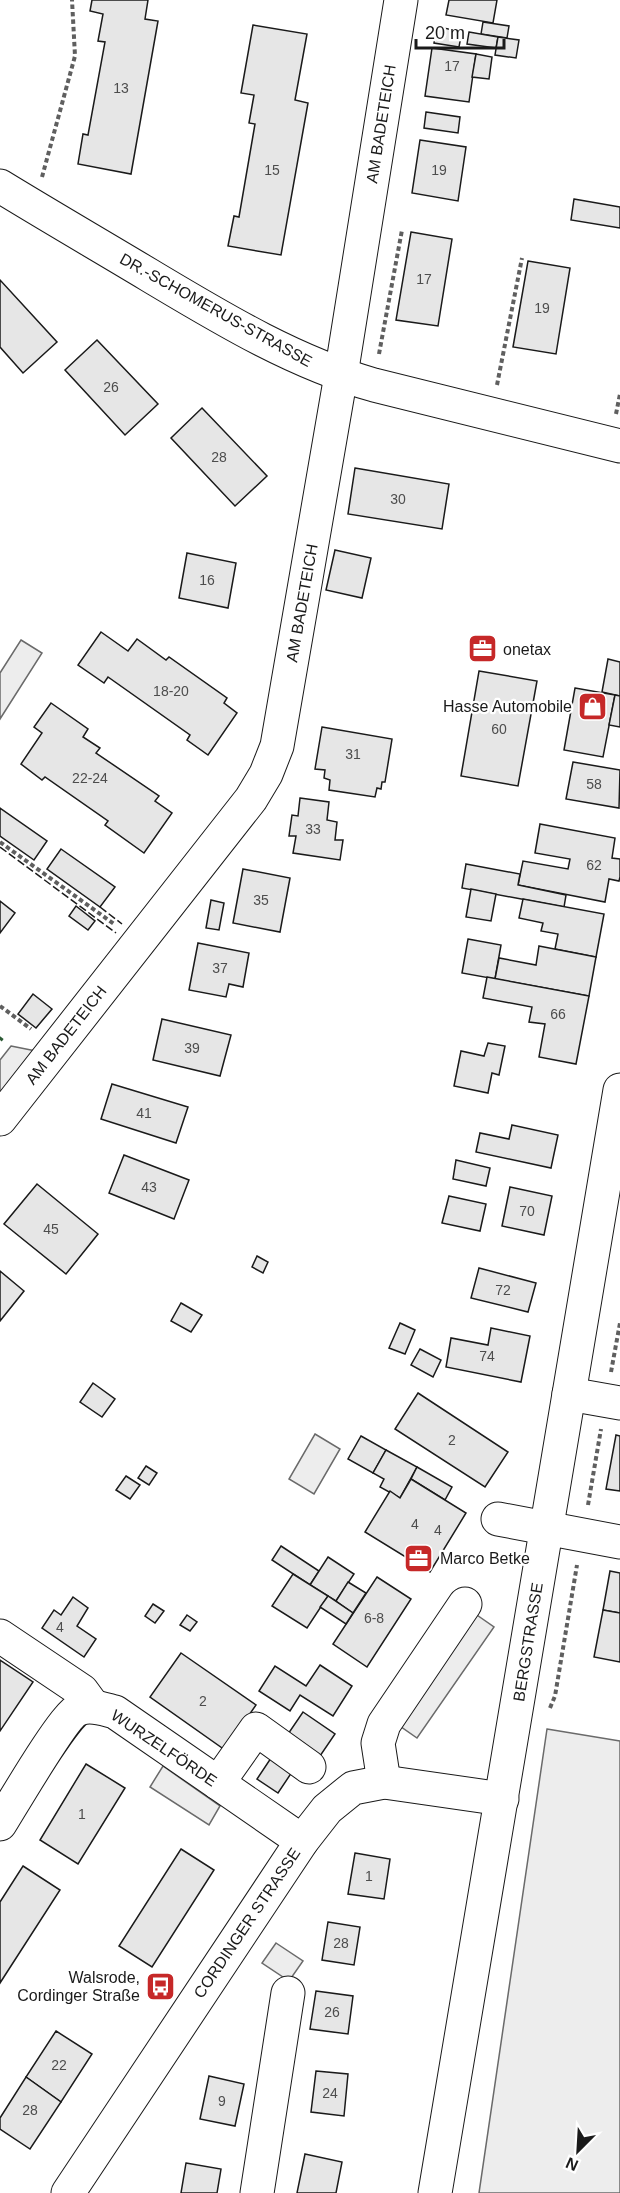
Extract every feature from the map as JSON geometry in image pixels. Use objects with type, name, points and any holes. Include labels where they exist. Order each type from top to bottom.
[{"type":"street","name":"AM BADETEICH","points":[[0,1119],[251,799],[266,774],[277,746],[341,375],[401,0]]},
{"type":"street","name":"DR.-SCHOMERUS-STRASSE","points":[[0,186],[188,299],[290,355],[374,385],[620,446]]},
{"type":"street","name":"BERGSTRASSE","points":[[435,2193],[620,1090]]},
{"type":"street","points":[[569,1394],[620,1403]]},
{"type":"street","points":[[498,1519],[620,1542]]},
{"type":"street","points":[[384,1782],[378,1743],[384,1724],[465,1604]]},
{"type":"street","points":[[0,1636],[82,1691],[93,1706]]},
{"type":"street","name":"WURZELFÖRDE","points":[[0,1824],[63,1726],[77,1710],[93,1706],[115,1712],[302,1841]]},
{"type":"street","points":[[218,1783],[256,1729],[309,1767]]},
{"type":"street","name":"CORDINGER STRASSE","points":[[68,2193],[302,1841],[327,1809],[353,1788],[384,1782],[502,1799]]},
{"type":"street","points":[[257,2193],[288,1993]]},
{"type":"path","points":[[28,203],[45,172],[72,74],[75,56],[72,0]]},
{"type":"path","points":[[374,385],[402,230]]},
{"type":"path","points":[[491,415],[522,258]]},
{"type":"path","points":[[0,842],[138,942]]},
{"type":"path","points":[[0,1006],[25,1024]]},
{"type":"path","points":[[548,1714],[555,1696],[583,1535]]},
{"type":"shaded area","points":[[21,640],[42,653],[0,719],[0,673]]},
{"type":"shaded area","points":[[11,1046],[36,1051],[0,1096],[0,1060]]},
{"type":"shaded area","points":[[315,1434],[340,1449],[314,1494],[289,1479]]},
{"type":"shaded area","points":[[474,1613],[494,1627],[417,1738],[397,1724]]},
{"type":"shaded area","points":[[547,1729],[620,1741],[620,2193],[479,2193]]},
{"type":"shaded area","points":[[163,1766],[220,1806],[209,1825],[150,1787]]},
{"type":"shaded area","points":[[276,1943],[303,1961],[289,1981],[262,1963]]},
{"type":"building","points":[[92,0],[148,0],[145,19],[158,21],[131,174],[78,164],[83,134],[88,135],[105,42],[98,41],[103,14],[90,11]]},
{"type":"building","points":[[449,0],[497,0],[493,23],[446,15]]},
{"type":"building","points":[[483,22],[509,26],[507,38],[481,34]]},
{"type":"building","points":[[253,25],[307,34],[295,100],[308,103],[281,255],[228,246],[234,216],[239,217],[255,124],[249,123],[254,95],[241,93]]},
{"type":"building","points":[[436,27],[462,31],[459,47],[434,43]]},
{"type":"building","points":[[469,32],[498,37],[496,48],[467,44]]},
{"type":"building","points":[[498,37],[519,40],[516,58],[495,55]]},
{"type":"building","points":[[432,48],[476,54],[469,102],[425,96]]},
{"type":"building","points":[[476,54],[492,57],[489,79],[472,77]]},
{"type":"building","points":[[426,112],[460,117],[458,133],[424,128]]},
{"type":"building","points":[[420,140],[466,147],[458,201],[412,193]]},
{"type":"building","points":[[574,199],[620,207],[620,228],[571,220]]},
{"type":"building","points":[[411,232],[452,239],[438,326],[396,320]]},
{"type":"building","points":[[528,261],[570,268],[556,354],[513,347]]},
{"type":"building","points":[[0,280],[57,342],[23,373],[0,347]]},
{"type":"building","points":[[97,340],[158,404],[125,435],[65,370]]},
{"type":"building","points":[[202,408],[267,476],[235,506],[171,438]]},
{"type":"building","points":[[355,468],[449,484],[442,529],[348,514]]},
{"type":"building","points":[[335,550],[371,558],[362,598],[326,590]]},
{"type":"building","points":[[187,553],[236,563],[228,608],[179,598]]},
{"type":"building","points":[[101,632],[128,651],[137,639],[166,660],[169,657],[227,698],[224,703],[237,713],[208,755],[187,740],[190,735],[108,677],[104,683],[78,665]]},
{"type":"building","points":[[608,659],[620,662],[620,696],[602,692]]},
{"type":"building","points":[[479,671],[537,681],[518,786],[461,776]]},
{"type":"building","points":[[575,688],[615,695],[603,757],[564,750]]},
{"type":"building","points":[[615,695],[620,696],[620,727],[609,725]]},
{"type":"building","points":[[51,703],[88,729],[83,737],[100,748],[96,753],[159,796],[155,801],[172,813],[144,853],[105,825],[108,821],[45,777],[42,780],[21,764],[42,733],[34,727]]},
{"type":"building","points":[[322,727],[392,739],[385,782],[382,782],[381,789],[377,788],[375,797],[329,790],[330,780],[324,778],[325,770],[315,769]]},
{"type":"building","points":[[573,762],[620,770],[619,808],[566,799]]},
{"type":"building","points":[[300,798],[329,802],[327,820],[337,822],[335,840],[343,840],[340,860],[293,853],[296,836],[289,836],[292,815],[298,816]]},
{"type":"building","points":[[0,808],[47,841],[34,860],[0,836]]},
{"type":"building","points":[[540,824],[615,838],[612,858],[620,859],[620,877],[619,881],[609,879],[605,902],[518,885],[523,861],[568,869],[570,859],[535,853]]},
{"type":"building","points":[[61,849],[115,887],[100,907],[47,869]]},
{"type":"building","points":[[466,864],[520,874],[518,885],[566,895],[564,907],[462,888]]},
{"type":"building","points":[[243,869],[290,878],[280,932],[233,923]]},
{"type":"building","points":[[471,889],[496,894],[491,921],[466,917]]},
{"type":"building","points":[[523,899],[604,914],[596,957],[555,949],[558,934],[541,931],[543,923],[519,918]]},
{"type":"building","points":[[211,900],[224,903],[219,930],[206,928]]},
{"type":"building","points":[[0,901],[15,913],[0,933]]},
{"type":"building","points":[[76,906],[95,921],[88,930],[69,916]]},
{"type":"building","points":[[468,939],[501,945],[495,979],[462,973]]},
{"type":"building","points":[[198,943],[249,953],[243,987],[229,984],[226,997],[189,990]]},
{"type":"building","points":[[539,946],[596,957],[589,996],[495,979],[499,958],[536,965]]},
{"type":"building","points":[[487,977],[589,996],[576,1064],[539,1057],[545,1024],[529,1022],[532,1007],[483,998]]},
{"type":"building","points":[[33,994],[52,1009],[36,1028],[18,1014]]},
{"type":"building","points":[[162,1019],[231,1035],[220,1076],[153,1060]]},
{"type":"building","points":[[488,1043],[505,1046],[499,1075],[492,1073],[488,1093],[454,1086],[461,1051],[484,1056]]},
{"type":"building","points":[[112,1084],[188,1107],[176,1143],[101,1119]]},
{"type":"building","points":[[512,1125],[558,1135],[551,1168],[476,1152],[480,1133],[509,1139]]},
{"type":"building","points":[[124,1155],[189,1180],[174,1219],[109,1193]]},
{"type":"building","points":[[456,1160],[490,1168],[486,1186],[453,1179]]},
{"type":"building","points":[[37,1184],[98,1234],[66,1274],[4,1224]]},
{"type":"building","points":[[510,1187],[552,1196],[544,1235],[502,1226]]},
{"type":"building","points":[[449,1196],[486,1204],[480,1231],[442,1223]]},
{"type":"building","points":[[257,1256],[268,1262],[263,1273],[252,1267]]},
{"type":"building","points":[[479,1268],[536,1283],[528,1312],[471,1298]]},
{"type":"building","points":[[0,1271],[24,1291],[0,1321]]},
{"type":"building","points":[[181,1303],[202,1315],[191,1332],[171,1321]]},
{"type":"building","points":[[400,1323],[415,1330],[405,1354],[389,1348]]},
{"type":"building","points":[[491,1328],[530,1336],[521,1382],[446,1367],[451,1338],[488,1345]]},
{"type":"building","points":[[420,1349],[441,1360],[433,1377],[411,1365]]},
{"type":"building","points":[[93,1383],[115,1399],[102,1417],[80,1402]]},
{"type":"building","points":[[418,1393],[508,1452],[485,1487],[395,1429]]},
{"type":"building","points":[[616,1435],[620,1436],[620,1491],[606,1489]]},
{"type":"building","points":[[361,1436],[386,1450],[373,1473],[348,1459]]},
{"type":"building","points":[[386,1450],[417,1467],[400,1498],[380,1487],[384,1479],[373,1473]]},
{"type":"building","points":[[146,1466],[157,1473],[149,1485],[138,1478]]},
{"type":"building","points":[[417,1467],[452,1487],[445,1500],[411,1479]]},
{"type":"building","points":[[126,1476],[140,1485],[130,1499],[116,1490]]},
{"type":"building","points":[[411,1479],[466,1513],[430,1572],[365,1532],[390,1491],[400,1498]]},
{"type":"building","points":[[281,1546],[319,1571],[310,1585],[272,1560]]},
{"type":"building","points":[[328,1557],[354,1574],[336,1601],[310,1585]]},
{"type":"building","points":[[610,1571],[620,1573],[620,1613],[603,1610]]},
{"type":"building","points":[[293,1574],[328,1596],[307,1628],[272,1606]]},
{"type":"building","points":[[377,1577],[411,1599],[367,1667],[333,1644]]},
{"type":"building","points":[[348,1582],[366,1593],[353,1613],[336,1601]]},
{"type":"building","points":[[328,1596],[353,1613],[346,1624],[320,1607]]},
{"type":"building","points":[[73,1597],[88,1608],[77,1626],[96,1639],[84,1657],[42,1628],[54,1610],[61,1615]]},
{"type":"building","points":[[153,1604],[164,1611],[155,1623],[145,1616]]},
{"type":"building","points":[[603,1610],[620,1613],[620,1662],[594,1657]]},
{"type":"building","points":[[187,1615],[197,1622],[190,1631],[180,1625]]},
{"type":"building","points":[[181,1653],[256,1705],[225,1750],[150,1697]]},
{"type":"building","points":[[0,1660],[33,1682],[0,1731]]},
{"type":"building","points":[[320,1665],[352,1686],[333,1716],[300,1695],[290,1711],[259,1691],[275,1666],[306,1686]]},
{"type":"building","points":[[303,1712],[335,1734],[320,1756],[288,1734]]},
{"type":"building","points":[[271,1758],[292,1772],[278,1793],[257,1779]]},
{"type":"building","points":[[86,1764],[125,1788],[78,1864],[40,1840]]},
{"type":"building","points":[[181,1849],[214,1870],[152,1967],[119,1946]]},
{"type":"building","points":[[355,1853],[390,1859],[384,1899],[348,1894]]},
{"type":"building","points":[[23,1866],[60,1890],[0,1983],[0,1902]]},
{"type":"building","points":[[328,1922],[360,1927],[354,1965],[322,1960]]},
{"type":"building","points":[[316,1991],[353,1996],[348,2034],[310,2029]]},
{"type":"building","points":[[56,2031],[92,2054],[61,2102],[26,2077]]},
{"type":"building","points":[[316,2071],[348,2074],[344,2116],[311,2112]]},
{"type":"building","points":[[209,2076],[244,2084],[235,2126],[200,2119]]},
{"type":"building","points":[[26,2077],[61,2102],[30,2149],[0,2129],[0,2118]]},
{"type":"building","points":[[305,2154],[342,2162],[336,2193],[297,2193]]},
{"type":"building","points":[[186,2163],[221,2169],[217,2193],[181,2193]]},
{"type":"hedge","points":[[0,1040],[4,1035]]},
{"type":"fence","points":[[0,847],[116,933]]},
{"type":"fence","points":[[100,907],[122,924]]},
{"type":"place","name":"onetax","points":[[482,649]]},
{"type":"place","name":"Hasse Automobile","points":[[593,706]]},
{"type":"place","name":"Marco Betke","points":[[419,1558]]},
{"type":"place","name":"Walsrode, Cordinger Straße","points":[[161,1986]]}]
